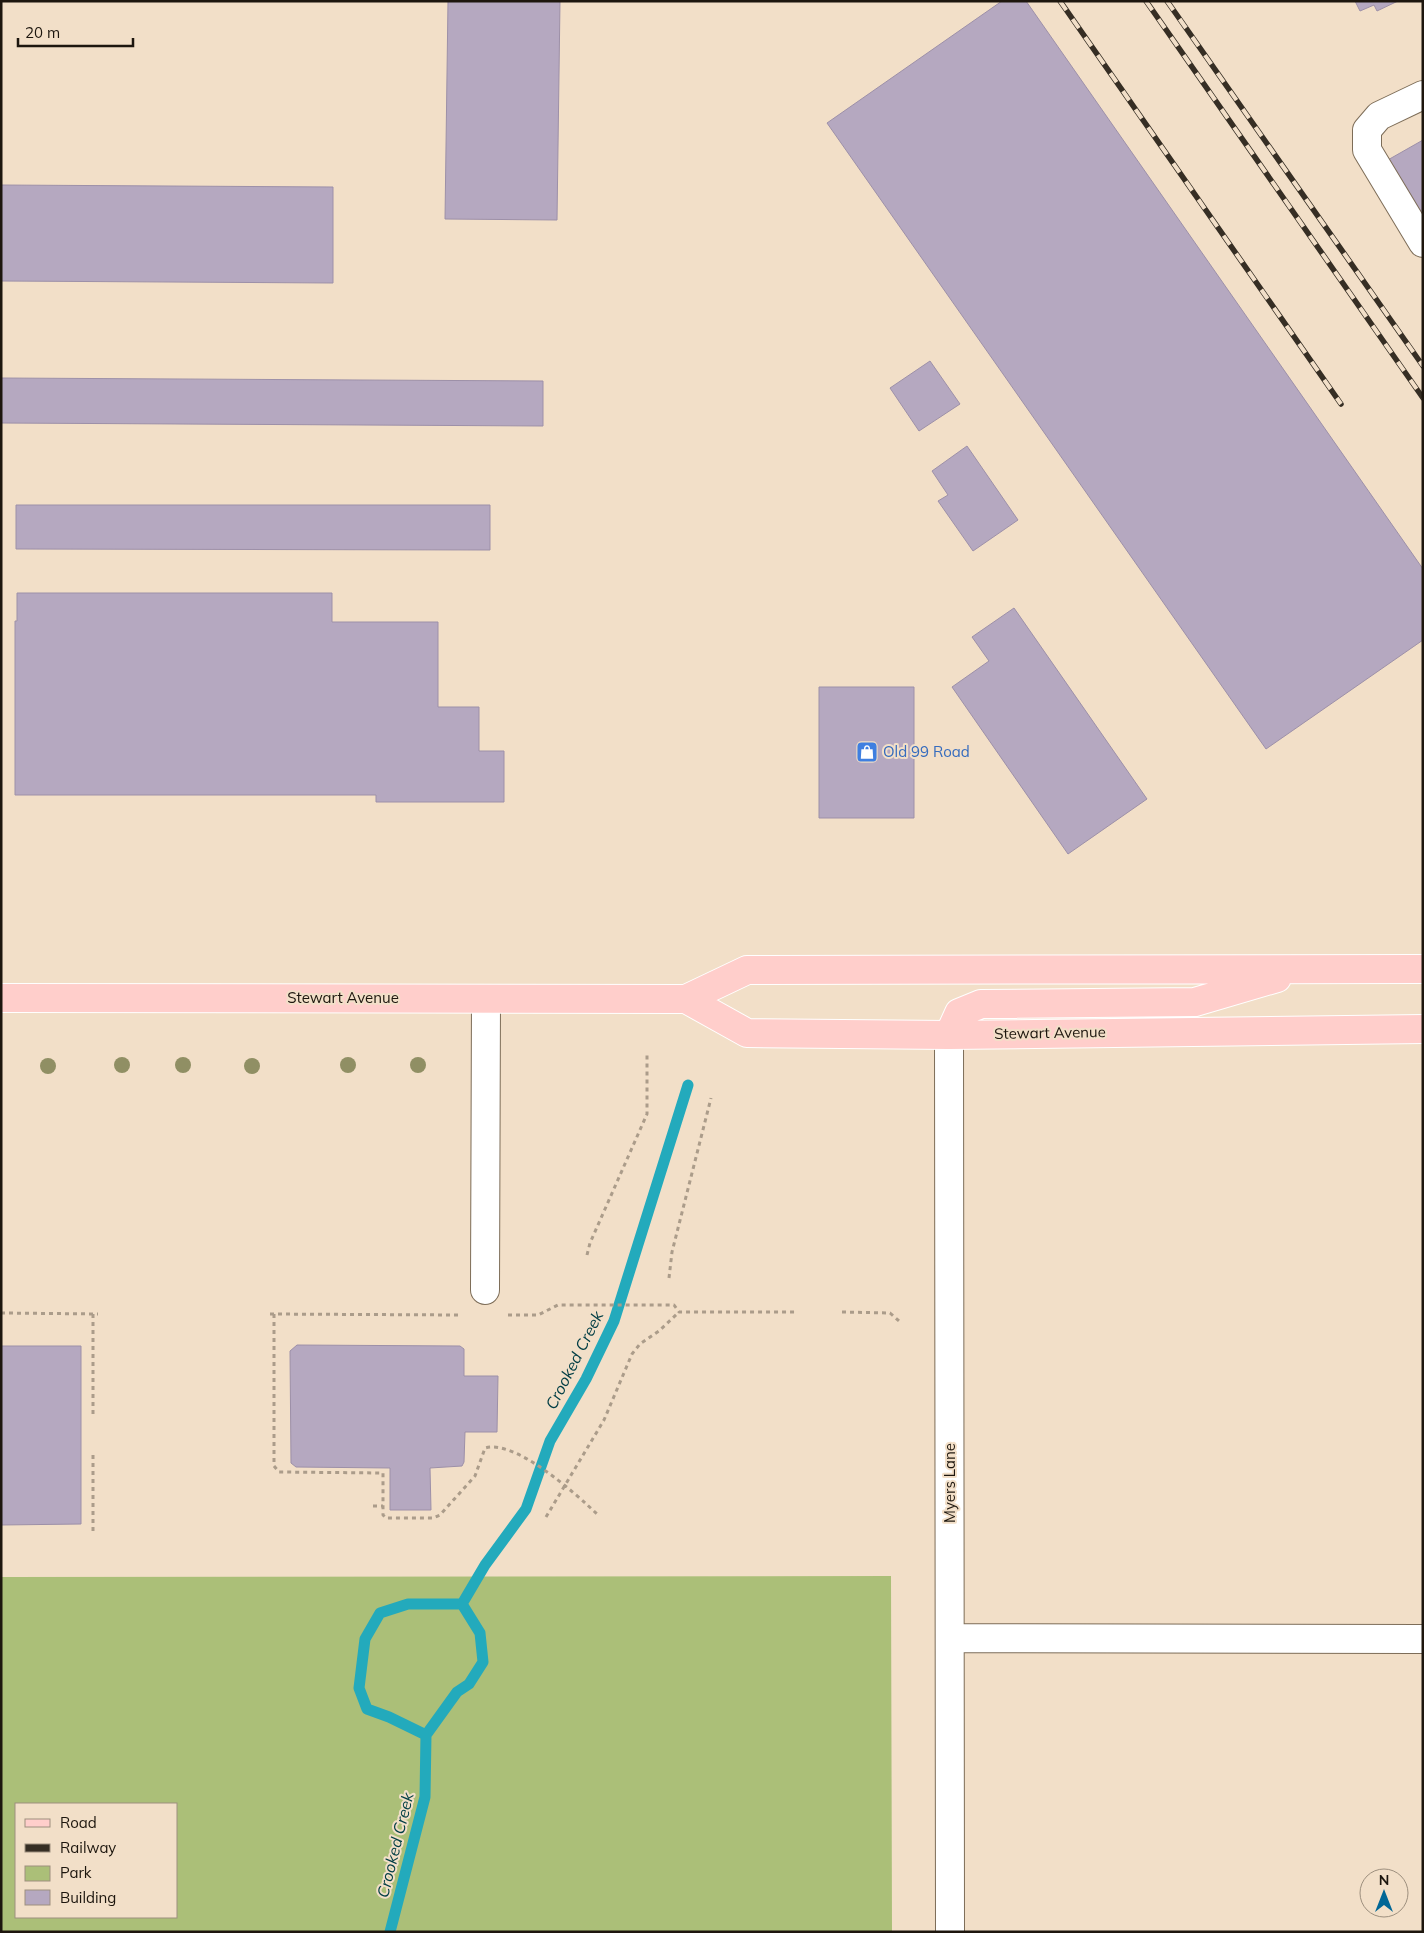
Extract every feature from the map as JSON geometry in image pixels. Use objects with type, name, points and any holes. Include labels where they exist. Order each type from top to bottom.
[{"type":"main road","points":[[949,1035],[959,1013],[982,1004],[1195,1002],[1307,969]]},
{"type":"main road","name":"Stewart Avenue","points":[[1,998],[686,999],[747,970],[1423,969]]},
{"type":"main road","name":"Stewart Avenue","points":[[686,999],[747,1033],[949,1035],[1423,1029]]},
{"type":"street","points":[[1423,95],[1379,116],[1367,130],[1368,150],[1423,243]]},
{"type":"street","points":[[484,1290],[486,999]]},
{"type":"street","name":"Myers Lane","points":[[949,1035],[950,1932]]},
{"type":"street","points":[[950,1638],[1423,1639]]},
{"type":"path","points":[[588,1255],[590,1243],[647,1114],[647,1054]]},
{"type":"path","points":[[670,1278],[672,1252],[711,1098]]},
{"type":"path","points":[[499,1315],[538,1315],[558,1305],[674,1305],[679,1312]]},
{"type":"path","points":[[546,1517],[604,1420],[632,1354],[640,1344],[659,1332],[679,1312],[796,1312]]},
{"type":"path","points":[[842,1312],[890,1313],[899,1321]]},
{"type":"path","points":[[1,1313],[98,1314]]},
{"type":"path","points":[[93,1314],[93,1414]]},
{"type":"path","points":[[270,1314],[469,1315]]},
{"type":"path","points":[[274,1314],[274,1466],[279,1472],[383,1473],[383,1515],[386,1518],[433,1518],[440,1516],[475,1476],[485,1448],[494,1445],[508,1449],[558,1479],[597,1514]]},
{"type":"path","points":[[93,1455],[93,1535]]},
{"type":"path","points":[[373,1506],[383,1506]]},
{"type":"green space","points":[[891,1576],[892,1932],[1,1932],[1,1577]]},
{"type":"building","points":[[448,1],[560,1],[557,220],[445,219]]},
{"type":"building","points":[[1002,1],[1026,1],[1423,569],[1423,640],[1266,749],[827,123]]},
{"type":"building","points":[[1355,1],[1398,1],[1377,11],[1374,5],[1360,11]]},
{"type":"building","points":[[1423,140],[1423,224],[1386,161]]},
{"type":"building","points":[[1,185],[333,187],[333,283],[1,281]]},
{"type":"building","points":[[930,361],[960,404],[919,431],[890,388]]},
{"type":"building","points":[[1,378],[543,381],[543,426],[1,423]]},
{"type":"building","points":[[967,446],[1018,520],[973,551],[938,501],[948,495],[932,471]]},
{"type":"building","points":[[16,505],[490,505],[490,550],[16,549]]},
{"type":"building","points":[[17,593],[332,593],[332,622],[438,622],[438,707],[479,707],[479,751],[504,751],[504,802],[376,802],[376,795],[15,795],[15,621],[17,621]]},
{"type":"building","points":[[1014,608],[1147,799],[1068,854],[952,687],[989,661],[972,637]]},
{"type":"building","name":"Old 99 Road","points":[[819,687],[914,687],[914,818],[819,818]]},
{"type":"building","points":[[297,1345],[460,1346],[464,1349],[464,1376],[498,1376],[497,1432],[465,1432],[464,1462],[462,1466],[430,1468],[431,1510],[390,1510],[390,1468],[296,1467],[291,1463],[290,1351]]},
{"type":"building","points":[[1,1346],[81,1346],[81,1524],[1,1525]]},
{"type":"waterway","name":"Crooked Creek","points":[[390,1932],[425,1797],[426,1735],[457,1692],[469,1684],[483,1662],[480,1633],[462,1604],[485,1565],[526,1509],[550,1441],[586,1379],[614,1321],[688,1085]]},
{"type":"waterway","name":"Crooked Creek","points":[[426,1735],[389,1717],[367,1709],[359,1688],[365,1639],[380,1613],[408,1604],[462,1604]]},
{"type":"railway","points":[[1060,1],[1341,404]]},
{"type":"railway","points":[[1146,1],[1423,398]]},
{"type":"railway","points":[[1167,1],[1423,366]]},
{"type":"place","name":"Old 99 Road","points":[[867,752]]}]
